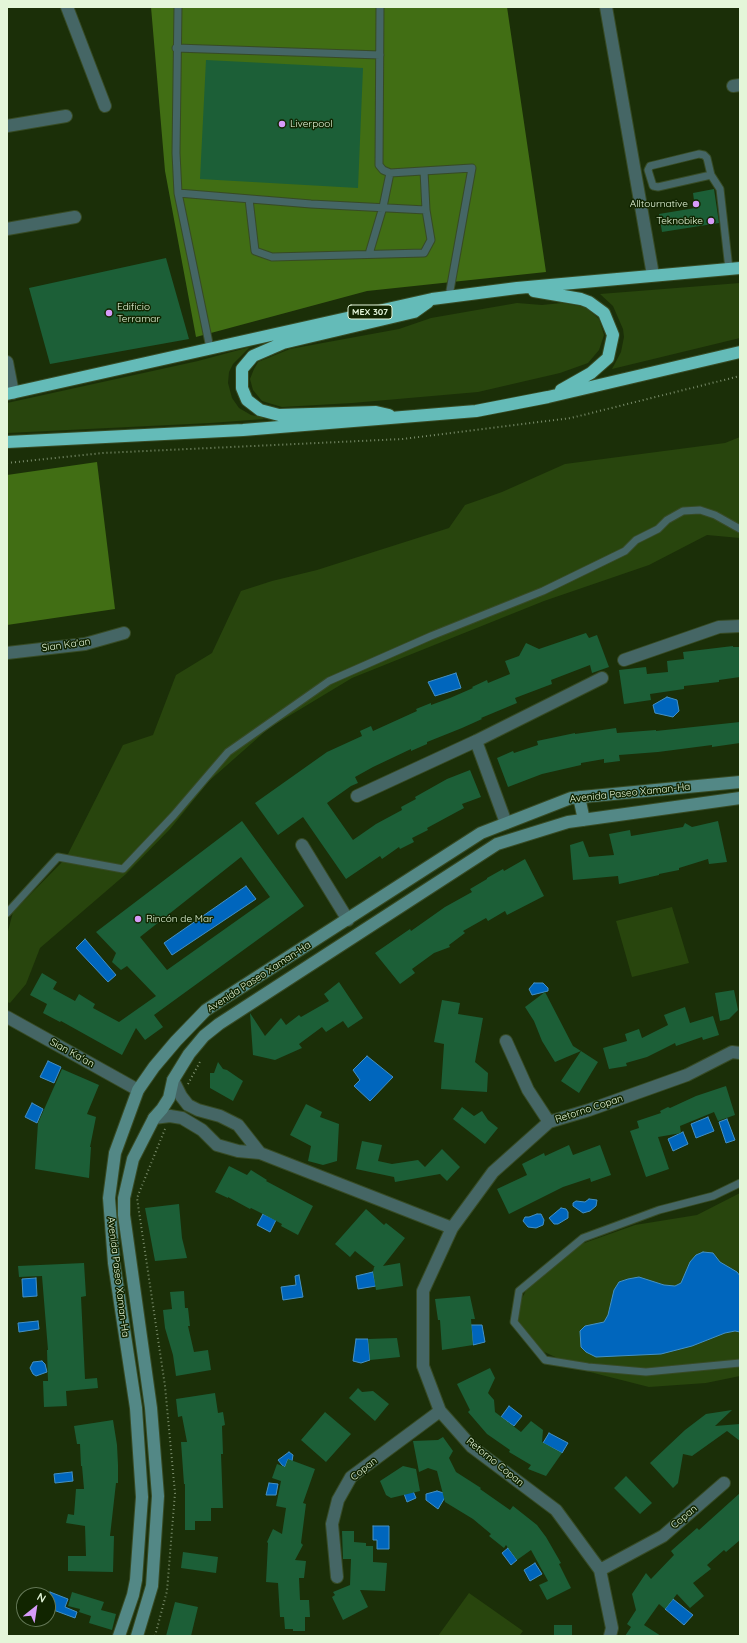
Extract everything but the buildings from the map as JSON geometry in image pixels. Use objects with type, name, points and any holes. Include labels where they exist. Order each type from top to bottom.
[{"type":"highway","name":"MEX 307","points":[[10,394],[210,348],[449,296],[517,288],[734,268]]},
{"type":"highway","points":[[517,288],[581,299],[589,302],[604,313],[613,335],[608,358],[591,373],[548,397]]},
{"type":"highway","points":[[400,418],[376,412],[279,415],[260,410],[247,400],[242,388],[242,369],[253,356],[283,343],[414,312],[432,299]]},
{"type":"highway","points":[[7,442],[243,430],[476,411],[548,397],[740,352]]},
{"type":"main road","name":"Avenida Paseo Xaman-Ha","points":[[119,1636],[133,1595],[136,1580],[142,1497],[136,1408],[114,1262],[109,1198],[115,1153],[138,1090],[154,1067],[176,1041],[206,1010],[481,833],[570,798],[740,782]]},
{"type":"main road","points":[[579,797],[584,820]]},
{"type":"main road","name":"Avenida Paseo Xaman-Ha","points":[[137,1636],[152,1586],[158,1496],[151,1408],[124,1215],[124,1198],[133,1159],[154,1118],[169,1098],[173,1080],[189,1054],[204,1036],[219,1024],[498,844],[568,822],[740,798]]},
{"type":"main road","points":[[449,854],[457,870]]},
{"type":"main road","points":[[176,1041],[189,1054]]},
{"type":"main road","points":[[115,1153],[133,1159]]},
{"type":"street","points":[[67,7],[105,106]]},
{"type":"street","points":[[606,7],[654,275]]},
{"type":"street","points":[[7,126],[66,116]]},
{"type":"street","points":[[7,230],[75,217]]},
{"type":"street","points":[[7,362],[10,394]]},
{"type":"street","points":[[624,660],[719,627],[740,626]]},
{"type":"street","name":"Sian Ka'an","points":[[7,653],[85,644],[124,634]]},
{"type":"street","points":[[357,796],[476,741],[602,678]]},
{"type":"street","points":[[476,741],[506,823]]},
{"type":"street","points":[[302,846],[348,920]]},
{"type":"street","name":"Sian Ka'an","points":[[7,1017],[138,1090]]},
{"type":"street","points":[[506,1041],[528,1090],[549,1122]]},
{"type":"street","name":"Retorno Copan","points":[[610,1636],[612,1628],[600,1570],[556,1510],[472,1446],[440,1411],[422,1366],[423,1291],[452,1228],[493,1172],[549,1122],[589,1110],[686,1075],[732,1052],[740,1053]]},
{"type":"street","points":[[173,1080],[181,1096],[188,1105],[193,1108],[220,1116],[238,1126],[260,1153]]},
{"type":"street","points":[[154,1118],[170,1116],[182,1118],[194,1124],[217,1145],[238,1151],[260,1153],[452,1228]]},
{"type":"street","name":"Copan","points":[[337,1577],[332,1524],[338,1500],[351,1477],[440,1411]]},
{"type":"street","name":"Copan","points":[[600,1570],[662,1536],[724,1483]]},
{"type":"lane","points":[[178,7],[176,48],[176,153],[178,193],[210,348]]},
{"type":"lane","points":[[380,7],[379,165],[383,170],[390,173],[472,168],[449,296]]},
{"type":"lane","points":[[176,48],[380,56]]},
{"type":"lane","points":[[711,175],[658,187],[653,186],[648,170],[650,166],[699,154],[704,155],[707,158],[711,175],[720,189],[734,268]]},
{"type":"lane","points":[[249,199],[255,251],[272,257],[424,253],[431,240],[426,210],[424,171]]},
{"type":"lane","points":[[369,254],[383,207],[390,173]]},
{"type":"lane","points":[[178,193],[426,210]]},
{"type":"lane","points":[[7,913],[58,857],[123,869],[174,815],[228,752],[329,682],[431,636],[543,591],[625,551],[636,540],[658,529],[667,520],[683,511],[700,510],[715,515],[740,529]]},
{"type":"lane","points":[[740,1183],[713,1196],[660,1210],[583,1238],[519,1291],[514,1322],[545,1360],[588,1367],[646,1372],[740,1363]]},
{"type":"path","points":[[181,1096],[204,1055]]},
{"type":"path","points":[[155,1636],[167,1591],[175,1493],[165,1386],[138,1198],[170,1116]]},
{"type":"green space","points":[[151,7],[507,7],[546,272],[367,291],[196,337],[165,171]]},
{"type":"green space","points":[[740,283],[740,338],[612,369],[621,352],[624,337],[623,329],[613,306],[600,294]]},
{"type":"green space","points":[[517,303],[542,305],[562,303],[585,307],[599,319],[604,335],[599,350],[588,363],[560,373],[478,392],[352,403],[282,407],[262,401],[253,390],[250,379],[258,362],[290,349],[399,329],[431,318]]},
{"type":"green space","points":[[250,347],[233,364],[229,372],[228,383],[232,398],[239,408],[251,415],[262,417],[264,419],[7,433],[7,403],[198,361]]},
{"type":"green space","points":[[740,437],[740,538],[707,535],[649,565],[544,601],[352,678],[269,728],[209,781],[170,829],[126,874],[40,948],[26,984],[10,1003],[7,1002],[7,935],[13,912],[66,858],[123,745],[153,735],[176,675],[212,653],[241,591],[272,581],[317,570],[449,528],[465,505],[502,492],[565,464],[725,443]]},
{"type":"green space","points":[[97,462],[115,609],[7,625],[7,475]]},
{"type":"green space","points":[[672,907],[689,963],[632,977],[616,921]]},
{"type":"green space","points":[[740,1193],[740,1376],[706,1383],[649,1387],[586,1371],[529,1345],[514,1313],[535,1274],[573,1247],[635,1225],[697,1215]]},
{"type":"green space","points":[[469,1593],[523,1631],[519,1636],[438,1636]]},
{"type":"water","points":[[456,673],[461,688],[435,696],[428,682]]},
{"type":"water","points":[[667,697],[677,700],[679,711],[673,717],[655,713],[653,705]]},
{"type":"water","points":[[246,886],[256,899],[172,955],[164,943]]},
{"type":"water","points":[[85,939],[116,975],[108,982],[76,948]]},
{"type":"water","points":[[534,983],[543,983],[548,988],[548,991],[532,995],[529,989]]},
{"type":"water","points":[[367,1056],[393,1077],[370,1101],[354,1086],[360,1080],[353,1070]]},
{"type":"water","points":[[48,1061],[61,1067],[54,1083],[40,1077]]},
{"type":"water","points":[[32,1103],[43,1109],[37,1123],[25,1117]]},
{"type":"water","points":[[708,1117],[714,1131],[696,1138],[691,1124]]},
{"type":"water","points":[[727,1119],[735,1140],[726,1143],[719,1122]]},
{"type":"water","points":[[683,1132],[688,1144],[673,1151],[668,1139]]},
{"type":"water","points":[[589,1199],[597,1200],[596,1206],[590,1211],[583,1213],[573,1206],[573,1203],[576,1201],[585,1202]]},
{"type":"water","points":[[561,1208],[566,1209],[568,1212],[568,1218],[558,1224],[554,1224],[549,1218]]},
{"type":"water","points":[[263,1214],[276,1220],[270,1232],[257,1225]]},
{"type":"water","points":[[541,1214],[544,1220],[543,1225],[536,1228],[528,1227],[523,1221],[525,1217]]},
{"type":"water","points":[[703,1252],[713,1253],[720,1262],[737,1272],[740,1276],[740,1332],[735,1331],[725,1333],[692,1346],[661,1354],[596,1357],[586,1352],[581,1347],[580,1331],[585,1326],[604,1322],[608,1315],[614,1290],[619,1282],[639,1277],[664,1285],[675,1286],[681,1283],[690,1262],[696,1255]]},
{"type":"water","points":[[373,1272],[376,1286],[358,1289],[356,1276]]},
{"type":"water","points":[[299,1275],[303,1297],[283,1300],[281,1287],[296,1285],[295,1276]]},
{"type":"water","points":[[36,1278],[37,1296],[23,1297],[22,1279]]},
{"type":"water","points":[[38,1321],[39,1329],[19,1332],[18,1323]]},
{"type":"water","points":[[471,1325],[482,1325],[485,1342],[473,1345]]},
{"type":"water","points":[[356,1339],[368,1339],[370,1360],[361,1363],[353,1361]]},
{"type":"water","points":[[42,1361],[45,1364],[47,1372],[36,1376],[30,1368],[33,1362]]},
{"type":"water","points":[[509,1406],[522,1416],[514,1426],[501,1417]]},
{"type":"water","points":[[549,1433],[568,1443],[562,1453],[543,1443]]},
{"type":"water","points":[[289,1452],[293,1455],[292,1461],[288,1459],[285,1467],[278,1460]]},
{"type":"water","points":[[72,1472],[73,1481],[55,1483],[54,1474]]},
{"type":"water","points":[[269,1483],[278,1484],[276,1495],[266,1495]]},
{"type":"water","points":[[410,1484],[416,1498],[407,1502],[402,1488]]},
{"type":"water","points":[[437,1491],[447,1494],[438,1509],[426,1500],[426,1494]]},
{"type":"water","points":[[373,1526],[389,1526],[389,1549],[377,1549],[377,1540],[373,1540]]},
{"type":"water","points":[[508,1548],[517,1560],[511,1565],[502,1553]]},
{"type":"water","points":[[535,1563],[542,1574],[530,1581],[524,1570]]},
{"type":"water","points":[[56,1594],[68,1599],[65,1607],[77,1612],[75,1618],[56,1611]]},
{"type":"water","points":[[673,1599],[693,1615],[684,1625],[665,1609]]},
{"type":"place","name":"Liverpool","points":[[282,124]]},
{"type":"place","name":"Alltournative","points":[[696,204]]},
{"type":"place","name":"Teknobike","points":[[711,221]]},
{"type":"place","name":"Edificio Terramar","points":[[109,313]]},
{"type":"place","name":"Rincón de Mar","points":[[138,919]]}]
